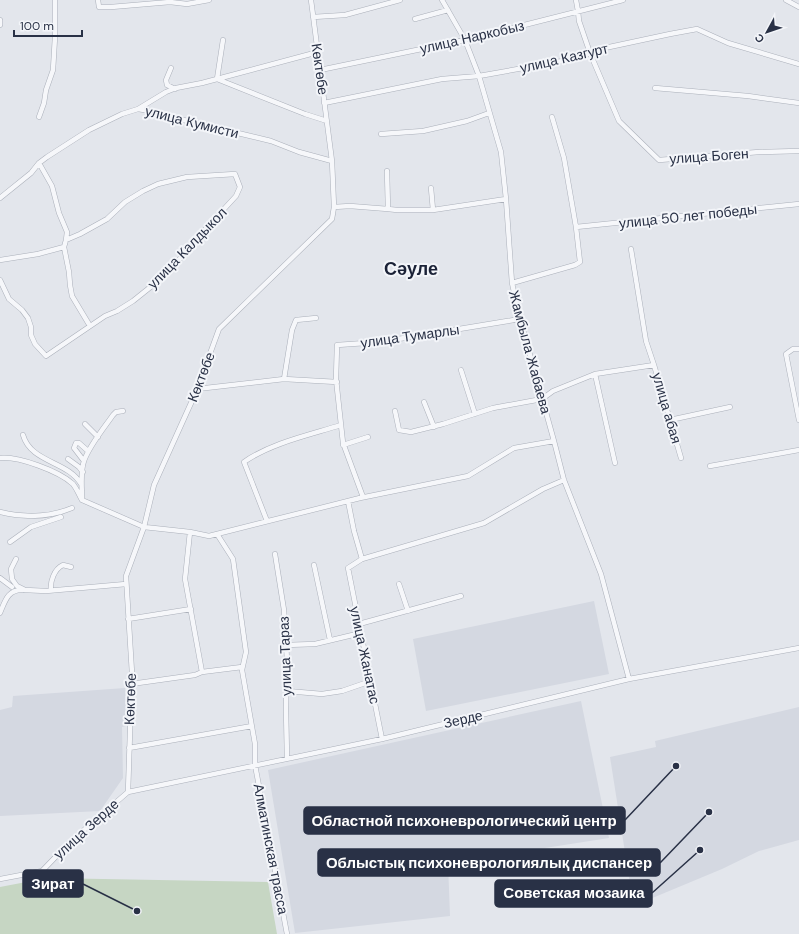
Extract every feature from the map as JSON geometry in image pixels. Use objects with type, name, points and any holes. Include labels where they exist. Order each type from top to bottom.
[{"type":"street","points":[[39,116],[53,70],[55,0]]},
{"type":"street","points":[[98,0],[99,7],[170,2],[187,4],[209,0]]},
{"type":"street","name":"Көктөбе","points":[[128,792],[132,673],[126,576],[144,527],[154,485],[197,389],[219,329],[332,219],[334,207],[332,161],[311,0]]},
{"type":"street","points":[[313,17],[345,15],[400,0]]},
{"type":"street","name":"Жамбыла Жабаева","points":[[442,0],[466,40],[479,76],[501,152],[512,283],[520,319],[564,480],[601,574],[629,679]]},
{"type":"street","name":"улица Боген","points":[[576,0],[579,21],[590,53],[620,121],[659,160],[759,152],[799,151]]},
{"type":"street","name":"улица Наркобыз","points":[[320,70],[466,40],[623,0]]},
{"type":"street","points":[[786,0],[799,7]]},
{"type":"street","points":[[415,19],[448,10]]},
{"type":"street","points":[[0,20],[0,25]]},
{"type":"street","name":"улица Казгурт","points":[[324,103],[442,80],[479,76],[568,60],[590,53],[697,29],[728,43],[799,64]]},
{"type":"street","points":[[217,79],[223,40]]},
{"type":"street","points":[[138,109],[166,92],[175,89],[318,52]]},
{"type":"street","points":[[171,68],[166,80],[167,85],[175,89]]},
{"type":"street","points":[[217,79],[305,114],[327,121]]},
{"type":"street","points":[[655,88],[748,96],[799,103]]},
{"type":"street","name":"улица Кумисти","points":[[0,198],[31,173],[39,163],[89,130],[122,114],[138,109],[156,112],[271,141],[299,152],[332,161]]},
{"type":"street","points":[[381,134],[422,131],[489,113]]},
{"type":"street","points":[[512,283],[575,265],[580,262],[576,227],[564,158],[552,117]]},
{"type":"street","points":[[39,163],[52,186],[58,213],[67,232],[64,247],[72,296],[90,326]]},
{"type":"street","points":[[387,171],[388,209]]},
{"type":"street","name":"улица Калдыкол","points":[[0,280],[9,299],[22,310],[28,318],[31,327],[31,335],[35,344],[46,356],[106,316],[117,312],[134,301],[167,272],[236,196],[240,187],[235,174],[187,177],[158,184],[125,202],[107,219],[66,240]]},
{"type":"street","points":[[432,188],[433,210]]},
{"type":"street","points":[[334,207],[350,206],[397,210],[433,210],[506,199]]},
{"type":"street","name":"улица 50 лет победы","points":[[576,227],[799,204]]},
{"type":"street","points":[[0,260],[38,254],[64,247]]},
{"type":"street","points":[[631,249],[646,341],[654,365]]},
{"type":"street","points":[[284,379],[292,330],[296,320],[316,318]]},
{"type":"street","name":"улица Тумарлы","points":[[363,497],[343,444],[337,382],[337,345],[380,342],[520,319]]},
{"type":"street","points":[[799,349],[793,349],[786,354],[799,420]]},
{"type":"street","name":"улица абая","points":[[542,399],[553,391],[595,374],[654,365],[681,458]]},
{"type":"street","points":[[461,370],[475,414]]},
{"type":"street","points":[[595,374],[615,463]]},
{"type":"street","points":[[197,389],[284,379],[337,382]]},
{"type":"street","points":[[395,411],[399,430],[411,432],[434,427],[493,408],[542,399]]},
{"type":"street","points":[[424,402],[434,427]]},
{"type":"street","points":[[670,420],[730,407]]},
{"type":"street","points":[[82,500],[84,461],[88,451],[116,412],[123,411]]},
{"type":"street","points":[[85,424],[98,437]]},
{"type":"street","points":[[267,521],[244,462],[254,455],[293,439],[341,425]]},
{"type":"street","points":[[23,435],[25,442],[40,456],[76,475],[82,485]]},
{"type":"street","points":[[343,444],[368,438]]},
{"type":"street","points":[[0,458],[32,464],[62,476],[76,488],[82,500],[144,527],[190,532],[209,536],[363,497],[468,476],[514,448],[554,441]]},
{"type":"street","points":[[84,461],[74,448],[76,443],[81,444],[88,451]]},
{"type":"street","points":[[710,466],[799,450]]},
{"type":"street","points":[[68,459],[83,472]]},
{"type":"street","points":[[348,501],[354,531],[362,559],[484,523],[543,489],[564,480]]},
{"type":"street","points":[[0,512],[20,516],[39,517],[51,515],[72,508]]},
{"type":"street","points":[[10,542],[31,527],[61,517]]},
{"type":"street","points":[[190,532],[185,579],[202,672]]},
{"type":"street","name":"Алматинская трасса","points":[[217,534],[233,560],[246,652],[242,670],[256,744],[255,765],[286,934]]},
{"type":"street","name":"улица Тараз","points":[[275,554],[284,610],[288,660],[287,758]]},
{"type":"street","points":[[16,559],[11,569],[12,579],[15,584],[25,590]]},
{"type":"street","name":"улица Жанатас","points":[[362,559],[350,566],[348,571],[382,739]]},
{"type":"street","points":[[51,590],[52,582],[58,568],[63,565],[71,567]]},
{"type":"street","points":[[314,565],[330,640]]},
{"type":"street","points":[[0,578],[12,587]]},
{"type":"street","points":[[0,613],[7,596],[16,590],[76,590],[126,584]]},
{"type":"street","points":[[399,584],[408,611]]},
{"type":"street","points":[[359,624],[461,596]]},
{"type":"street","points":[[128,619],[191,609]]},
{"type":"street","points":[[286,644],[314,644],[361,633]]},
{"type":"street","name":"Зерде","points":[[128,792],[382,739],[629,679],[799,648]]},
{"type":"street","points":[[131,684],[242,667]]},
{"type":"street","points":[[287,691],[322,694],[342,692],[370,681]]},
{"type":"street","points":[[129,748],[252,726]]},
{"type":"street","name":"улица Зерде","points":[[0,879],[42,871],[70,842],[128,792]]},
{"type":"shaded area","points":[[594,601],[609,674],[426,711],[413,639]]},
{"type":"shaded area","points":[[125,688],[126,726],[122,727],[123,778],[100,811],[0,816],[0,710],[12,707],[13,696]]},
{"type":"shaded area","points":[[581,701],[609,838],[448,863],[450,916],[295,933],[268,770]]},
{"type":"shaded area","points":[[799,707],[799,840],[759,851],[722,869],[638,904],[630,884],[610,757],[656,747],[655,741]]},
{"type":"green space","points":[[47,878],[268,882],[277,934],[0,934],[0,887]]},
{"type":"place","name":"Областной психоневрологический центр","points":[[676,766]]},
{"type":"place","name":"Облыстық психоневрологиялық диспансер","points":[[709,812]]},
{"type":"place","name":"Советская мозаика","points":[[700,850]]},
{"type":"place","name":"Зират","points":[[137,911]]},
{"type":"district","name":"Сәуле","points":[[411,269]]}]
